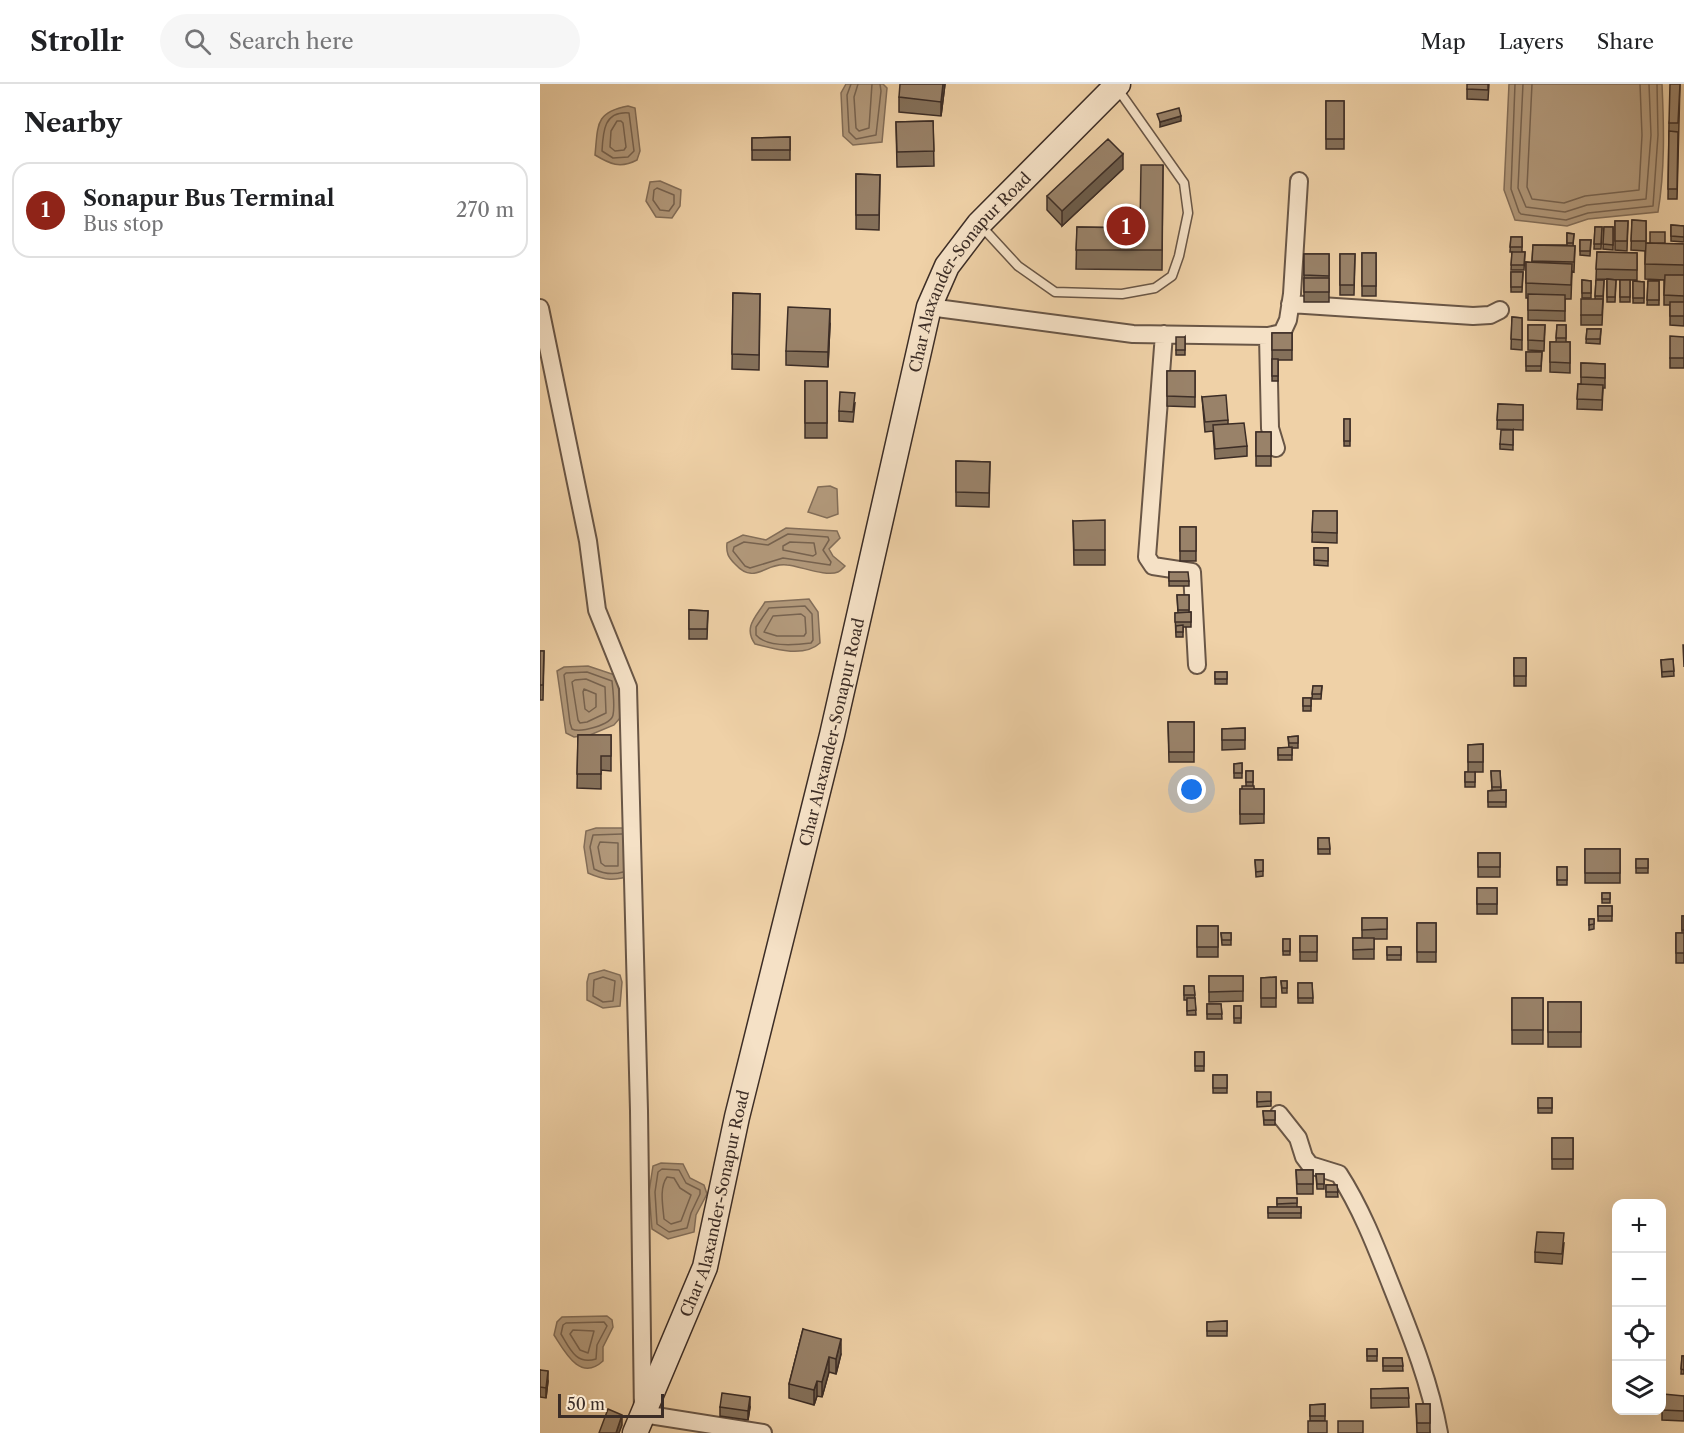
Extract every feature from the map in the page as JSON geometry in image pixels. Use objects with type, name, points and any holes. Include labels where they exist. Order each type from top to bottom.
[{"type":"main road","name":"Char Alaxander-Sonapur Road","points":[[639,1423],[705,1267],[737,1117],[832,735],[929,307],[947,266],[979,224],[1117,85]]},
{"type":"street","points":[[929,307],[1133,334],[1268,336],[1282,333],[1288,320],[1290,304],[1299,181]]},
{"type":"street","points":[[1290,304],[1473,316],[1490,315],[1500,310]]},
{"type":"street","points":[[540,308],[588,541],[597,610],[628,687],[639,1122],[639,1423],[763,1433]]},
{"type":"street","points":[[1164,334],[1147,557],[1153,566],[1192,572],[1197,665]]},
{"type":"street","points":[[1268,336],[1270,428],[1276,447]]},
{"type":"street","points":[[1279,1114],[1298,1138],[1304,1157],[1310,1165],[1339,1174],[1349,1188],[1376,1247],[1420,1360],[1439,1433]]},
{"type":"lane","points":[[979,224],[1018,266],[1055,292],[1122,294],[1155,288],[1172,276],[1179,256],[1188,213],[1184,183],[1117,85]]},
{"type":"water","points":[[846,84],[883,84],[887,88],[882,142],[853,145],[843,136],[841,93]]},
{"type":"water","points":[[1509,84],[1662,84],[1662,180],[1658,212],[1588,219],[1567,226],[1515,220],[1504,190]]},
{"type":"water","points":[[628,106],[635,108],[640,151],[637,160],[620,165],[595,155],[598,128],[604,116],[609,112]]},
{"type":"water","points":[[660,181],[681,190],[680,206],[672,218],[656,217],[646,201],[650,182]]},
{"type":"water","points":[[830,486],[837,489],[838,514],[827,518],[808,512],[818,487]]},
{"type":"water","points":[[786,528],[837,531],[840,538],[829,549],[833,556],[845,566],[839,572],[833,573],[779,565],[760,572],[748,573],[735,564],[728,555],[727,543],[743,535],[766,540]]},
{"type":"water","points":[[809,599],[818,612],[820,643],[813,648],[797,651],[780,650],[755,644],[750,632],[752,622],[765,602]]},
{"type":"water","points":[[588,666],[618,676],[620,718],[614,725],[590,735],[574,737],[566,733],[557,671],[564,667]]},
{"type":"water","points":[[596,828],[625,828],[633,875],[610,879],[588,873],[584,847],[586,831]]},
{"type":"water","points":[[604,970],[620,975],[622,982],[620,1006],[603,1008],[587,1000],[589,974]]},
{"type":"water","points":[[661,1163],[683,1164],[690,1178],[704,1185],[707,1194],[696,1215],[694,1232],[668,1239],[652,1229],[649,1192],[653,1166]]},
{"type":"water","points":[[607,1316],[612,1320],[613,1327],[603,1347],[603,1361],[595,1367],[580,1366],[568,1356],[554,1335],[557,1322],[562,1317]]},
{"type":"building","points":[[900,84],[943,84],[941,102],[899,97]]},
{"type":"building","points":[[1467,84],[1488,84],[1488,90],[1467,89]]},
{"type":"building","points":[[1670,84],[1680,84],[1678,123],[1669,123]]},
{"type":"building","points":[[1326,101],[1344,101],[1344,139],[1326,139]]},
{"type":"building","points":[[1179,108],[1181,116],[1160,122],[1157,114]]},
{"type":"building","points":[[933,121],[934,151],[897,152],[896,122]]},
{"type":"building","points":[[1669,131],[1678,132],[1677,189],[1668,189]]},
{"type":"building","points":[[790,137],[790,150],[752,150],[752,138]]},
{"type":"building","points":[[1108,139],[1123,154],[1062,211],[1047,196]]},
{"type":"building","points":[[1141,165],[1163,165],[1162,250],[1076,250],[1077,227],[1140,228]]},
{"type":"building","points":[[856,174],[880,175],[879,215],[856,215]]},
{"type":"building","points":[[1632,220],[1646,221],[1646,241],[1631,241]]},
{"type":"building","points":[[1615,221],[1628,221],[1627,241],[1615,241]]},
{"type":"building","points":[[1671,225],[1684,226],[1684,237],[1671,236]]},
{"type":"building","points":[[1595,227],[1602,227],[1601,244],[1594,244]]},
{"type":"building","points":[[1604,227],[1613,227],[1613,245],[1603,244]]},
{"type":"building","points":[[1650,232],[1665,232],[1665,243],[1650,243]]},
{"type":"building","points":[[1567,233],[1574,234],[1573,243],[1567,243]]},
{"type":"building","points":[[1511,237],[1522,237],[1522,247],[1510,247]]},
{"type":"building","points":[[1580,240],[1591,240],[1590,251],[1580,251]]},
{"type":"building","points":[[1646,243],[1684,244],[1684,265],[1645,264]]},
{"type":"building","points":[[1533,245],[1575,246],[1574,262],[1532,261]]},
{"type":"building","points":[[1512,252],[1525,252],[1524,265],[1511,265]]},
{"type":"building","points":[[1597,252],[1637,253],[1637,270],[1596,269]]},
{"type":"building","points":[[1362,253],[1376,253],[1376,286],[1362,286]]},
{"type":"building","points":[[1304,254],[1329,254],[1329,276],[1304,275]]},
{"type":"building","points":[[1340,254],[1355,254],[1354,285],[1340,285]]},
{"type":"building","points":[[1526,262],[1572,264],[1571,285],[1526,283]]},
{"type":"building","points":[[1511,272],[1523,272],[1522,287],[1511,287]]},
{"type":"building","points":[[1665,275],[1684,275],[1684,296],[1664,295]]},
{"type":"building","points":[[1304,278],[1329,278],[1329,292],[1304,292]]},
{"type":"building","points":[[1607,279],[1616,280],[1615,297],[1607,297]]},
{"type":"building","points":[[1582,280],[1591,281],[1591,293],[1582,293]]},
{"type":"building","points":[[1596,280],[1604,280],[1603,296],[1595,296]]},
{"type":"building","points":[[1620,280],[1630,280],[1630,297],[1620,297]]},
{"type":"building","points":[[1633,281],[1644,282],[1644,298],[1633,298]]},
{"type":"building","points":[[1648,281],[1659,281],[1659,300],[1647,300]]},
{"type":"building","points":[[733,293],[760,294],[759,355],[732,354]]},
{"type":"building","points":[[1528,294],[1565,295],[1565,311],[1528,310]]},
{"type":"building","points":[[1581,299],[1603,299],[1602,315],[1581,315]]},
{"type":"building","points":[[1670,302],[1684,302],[1684,316],[1670,316]]},
{"type":"building","points":[[788,307],[830,309],[828,352],[786,351]]},
{"type":"building","points":[[1512,317],[1522,318],[1522,340],[1511,339]]},
{"type":"building","points":[[1528,325],[1545,325],[1544,341],[1528,340]]},
{"type":"building","points":[[1557,325],[1566,325],[1566,338],[1556,338]]},
{"type":"building","points":[[1587,329],[1601,329],[1600,339],[1586,339]]},
{"type":"building","points":[[1272,333],[1292,333],[1292,350],[1272,350]]},
{"type":"building","points":[[1670,336],[1684,337],[1684,358],[1670,358]]},
{"type":"building","points":[[1176,337],[1185,337],[1185,350],[1176,350]]},
{"type":"building","points":[[1550,342],[1570,342],[1570,363],[1550,362]]},
{"type":"building","points":[[1526,352],[1542,352],[1541,366],[1526,366]]},
{"type":"building","points":[[1272,359],[1278,359],[1278,376],[1272,376]]},
{"type":"building","points":[[1581,363],[1605,364],[1605,378],[1581,377]]},
{"type":"building","points":[[1167,371],[1195,371],[1195,397],[1167,396]]},
{"type":"building","points":[[805,381],[827,381],[827,423],[805,423]]},
{"type":"building","points":[[1578,384],[1603,385],[1602,400],[1577,399]]},
{"type":"building","points":[[840,392],[855,393],[853,412],[839,411]]},
{"type":"building","points":[[1226,395],[1228,420],[1205,422],[1202,397]]},
{"type":"building","points":[[1498,404],[1523,405],[1523,420],[1497,420]]},
{"type":"building","points":[[1344,419],[1350,419],[1350,441],[1344,441]]},
{"type":"building","points":[[1244,423],[1247,446],[1215,449],[1213,425]]},
{"type":"building","points":[[1501,430],[1513,430],[1513,445],[1500,444]]},
{"type":"building","points":[[1256,432],[1271,432],[1271,456],[1256,456]]},
{"type":"building","points":[[956,461],[990,462],[989,493],[956,492]]},
{"type":"building","points":[[1313,511],[1337,511],[1337,533],[1312,532]]},
{"type":"building","points":[[1105,520],[1105,550],[1074,550],[1073,521]]},
{"type":"building","points":[[1180,527],[1196,527],[1196,551],[1180,551]]},
{"type":"building","points":[[1314,548],[1328,548],[1328,561],[1314,560]]},
{"type":"building","points":[[1169,572],[1188,572],[1189,581],[1169,581]]},
{"type":"building","points":[[1177,595],[1189,595],[1189,610],[1178,610]]},
{"type":"building","points":[[689,610],[708,611],[707,629],[689,629]]},
{"type":"building","points":[[1191,612],[1191,622],[1175,622],[1175,613]]},
{"type":"building","points":[[1183,625],[1183,632],[1176,632],[1176,626]]},
{"type":"building","points":[[540,651],[544,651],[543,685],[540,685]]},
{"type":"building","points":[[1514,658],[1526,658],[1526,676],[1514,676]]},
{"type":"building","points":[[1673,659],[1674,671],[1662,672],[1661,660]]},
{"type":"building","points":[[1215,672],[1227,672],[1227,679],[1215,679]]},
{"type":"building","points":[[1313,686],[1322,686],[1321,694],[1312,694]]},
{"type":"building","points":[[1303,698],[1311,698],[1311,706],[1303,706]]},
{"type":"building","points":[[1168,722],[1194,722],[1194,752],[1169,752]]},
{"type":"building","points":[[1245,728],[1245,740],[1222,740],[1222,729]]},
{"type":"building","points":[[578,735],[611,735],[611,756],[601,756],[601,774],[577,774]]},
{"type":"building","points":[[1298,736],[1298,743],[1289,743],[1288,737]]},
{"type":"building","points":[[1483,744],[1483,762],[1468,762],[1468,745]]},
{"type":"building","points":[[1292,747],[1292,755],[1278,755],[1278,748]]},
{"type":"building","points":[[1242,763],[1242,773],[1234,773],[1234,764]]},
{"type":"building","points":[[1246,771],[1253,771],[1253,782],[1246,782]]},
{"type":"building","points":[[1491,771],[1500,771],[1501,787],[1492,787]]},
{"type":"building","points":[[1465,772],[1475,772],[1475,782],[1465,782]]},
{"type":"building","points":[[1242,786],[1254,786],[1254,789],[1242,789]]},
{"type":"building","points":[[1240,789],[1264,789],[1264,814],[1240,814]]},
{"type":"building","points":[[1506,790],[1506,802],[1488,802],[1488,791]]},
{"type":"building","points":[[1318,838],[1329,838],[1330,849],[1318,849]]},
{"type":"building","points":[[1585,849],[1620,849],[1620,873],[1585,873]]},
{"type":"building","points":[[1478,853],[1500,853],[1500,867],[1478,867]]},
{"type":"building","points":[[1636,859],[1648,859],[1648,868],[1636,868]]},
{"type":"building","points":[[1255,860],[1263,860],[1263,871],[1256,872]]},
{"type":"building","points":[[1557,867],[1567,867],[1567,880],[1557,880]]},
{"type":"building","points":[[1477,888],[1497,888],[1497,904],[1477,904]]},
{"type":"building","points":[[1602,893],[1610,893],[1610,899],[1602,899]]},
{"type":"building","points":[[1598,906],[1612,906],[1612,916],[1598,916]]},
{"type":"building","points":[[1682,916],[1684,916],[1684,930],[1682,930]]},
{"type":"building","points":[[1362,918],[1387,918],[1387,929],[1362,930]]},
{"type":"building","points":[[1589,919],[1594,919],[1594,924],[1589,925]]},
{"type":"building","points":[[1417,923],[1436,923],[1436,952],[1417,952]]},
{"type":"building","points":[[1197,926],[1218,926],[1218,947],[1197,947]]},
{"type":"building","points":[[1221,933],[1231,933],[1231,940],[1222,940]]},
{"type":"building","points":[[1676,933],[1684,933],[1684,953],[1676,953]]},
{"type":"building","points":[[1300,936],[1317,936],[1317,952],[1300,952]]},
{"type":"building","points":[[1353,938],[1374,938],[1374,949],[1353,950]]},
{"type":"building","points":[[1283,939],[1290,939],[1290,951],[1283,951]]},
{"type":"building","points":[[1387,947],[1401,947],[1401,955],[1387,955]]},
{"type":"building","points":[[1209,976],[1243,976],[1243,991],[1209,992]]},
{"type":"building","points":[[1276,977],[1276,998],[1261,998],[1261,978]]},
{"type":"building","points":[[1281,981],[1287,981],[1287,988],[1282,988]]},
{"type":"building","points":[[1298,983],[1312,983],[1313,998],[1298,998]]},
{"type":"building","points":[[1184,986],[1194,986],[1195,995],[1184,995]]},
{"type":"building","points":[[1187,998],[1195,998],[1196,1010],[1187,1011]]},
{"type":"building","points":[[1512,998],[1543,998],[1543,1030],[1512,1030]]},
{"type":"building","points":[[1548,1002],[1581,1002],[1581,1032],[1548,1032]]},
{"type":"building","points":[[1207,1004],[1221,1004],[1222,1014],[1207,1014]]},
{"type":"building","points":[[1234,1006],[1241,1006],[1241,1018],[1234,1018]]},
{"type":"building","points":[[1195,1052],[1204,1052],[1204,1066],[1195,1066]]},
{"type":"building","points":[[1213,1075],[1227,1075],[1227,1088],[1213,1088]]},
{"type":"building","points":[[1257,1092],[1271,1092],[1271,1101],[1257,1102]]},
{"type":"building","points":[[1538,1098],[1552,1098],[1552,1108],[1538,1108]]},
{"type":"building","points":[[1263,1111],[1275,1111],[1275,1120],[1264,1120]]},
{"type":"building","points":[[1552,1138],[1573,1138],[1573,1159],[1552,1159]]},
{"type":"building","points":[[1296,1170],[1313,1170],[1313,1184],[1297,1184]]},
{"type":"building","points":[[1316,1174],[1324,1174],[1324,1184],[1317,1184]]},
{"type":"building","points":[[1326,1185],[1337,1185],[1338,1192],[1326,1192]]},
{"type":"building","points":[[1277,1198],[1297,1198],[1297,1203],[1277,1204]]},
{"type":"building","points":[[1268,1207],[1301,1207],[1301,1213],[1268,1213]]},
{"type":"building","points":[[1537,1232],[1564,1233],[1562,1254],[1535,1252]]},
{"type":"building","points":[[1227,1321],[1227,1331],[1207,1331],[1207,1322]]},
{"type":"building","points":[[803,1329],[841,1339],[836,1359],[829,1357],[822,1382],[817,1381],[814,1390],[789,1384]]},
{"type":"building","points":[[1367,1349],[1377,1349],[1377,1356],[1367,1356]]},
{"type":"building","points":[[1682,1356],[1684,1356],[1684,1370],[1681,1369]]},
{"type":"building","points":[[1383,1358],[1402,1358],[1403,1366],[1383,1366]]},
{"type":"building","points":[[540,1370],[548,1371],[546,1388],[540,1387]]},
{"type":"building","points":[[1408,1388],[1409,1398],[1371,1398],[1371,1389]]},
{"type":"building","points":[[722,1393],[750,1397],[748,1411],[720,1407]]},
{"type":"building","points":[[1666,1394],[1684,1396],[1684,1411],[1666,1410]]},
{"type":"building","points":[[1325,1404],[1325,1416],[1310,1416],[1310,1405]]},
{"type":"building","points":[[1416,1404],[1430,1404],[1430,1423],[1417,1423]]},
{"type":"building","points":[[608,1409],[622,1415],[616,1433],[599,1433]]},
{"type":"building","points":[[1308,1421],[1327,1421],[1327,1433],[1308,1433]]},
{"type":"building","points":[[1338,1421],[1363,1421],[1363,1433],[1338,1433]]},
{"type":"place","name":"Sonapur Bus Terminal","points":[[1126,226]]}]
